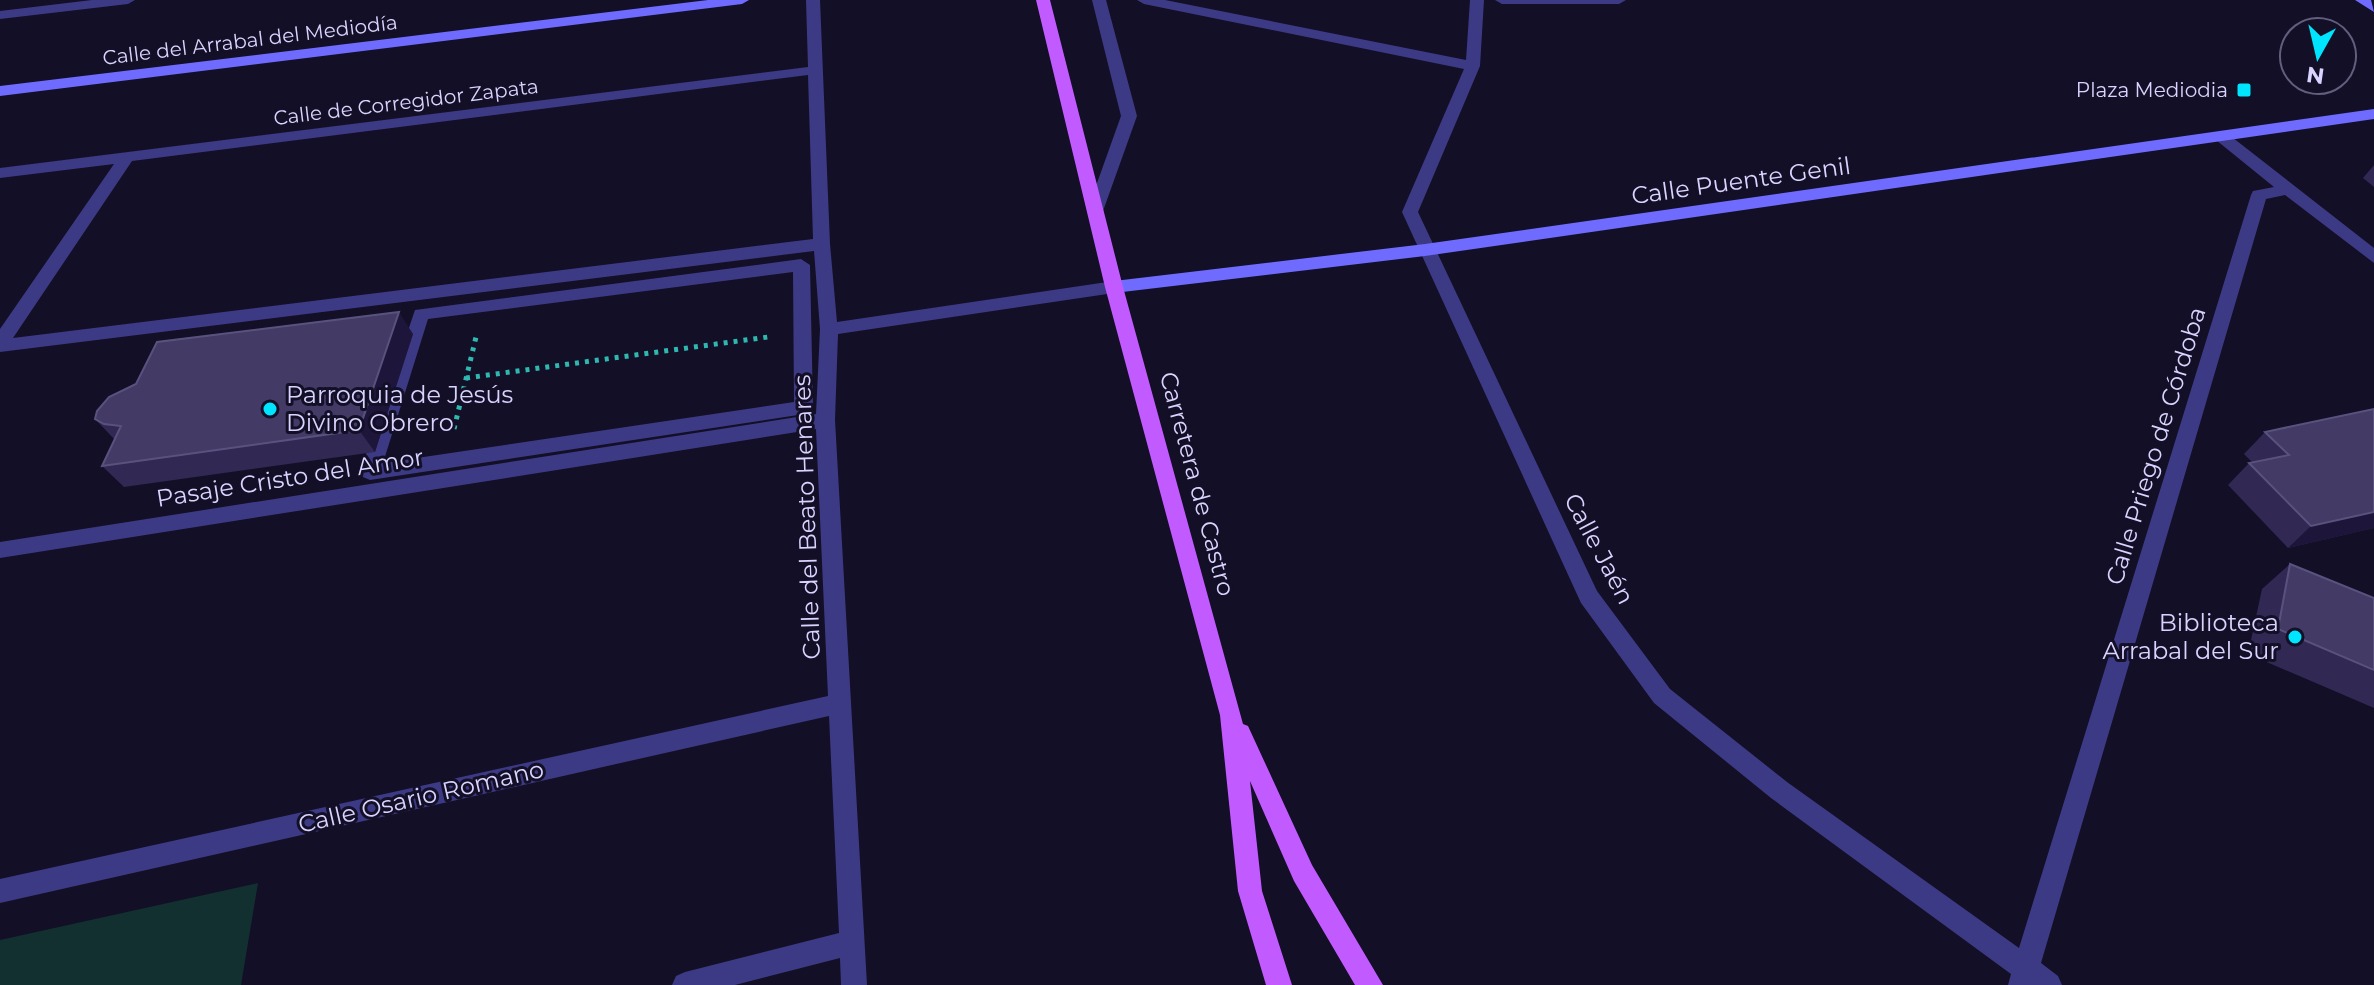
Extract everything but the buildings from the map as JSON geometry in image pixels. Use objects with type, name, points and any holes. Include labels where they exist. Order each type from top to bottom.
[{"type":"main road","name":"Carretera de Castro","points":[[1043,0],[1114,287],[1231,715],[1250,891],[1279,985]]},
{"type":"main road","points":[[1231,715],[1303,873],[1370,985]]},
{"type":"street","points":[[0,15],[128,0]]},
{"type":"street","name":"Calle del Arrabal del Mediodía","points":[[0,91],[742,0]]},
{"type":"street","name":"Calle del Beato Henares","points":[[813,0],[822,244],[829,329],[825,420],[854,985]]},
{"type":"street","points":[[1095,211],[1129,116],[1099,0]]},
{"type":"street","points":[[1144,0],[1473,66]]},
{"type":"street","name":"Calle Jaén","points":[[1477,0],[1473,66],[1410,212],[1425,250],[1589,597],[1662,696],[2023,977],[2049,985]]},
{"type":"street","points":[[1502,0],[1619,0]]},
{"type":"street","points":[[2362,0],[2374,8]]},
{"type":"street","name":"Calle de Corregidor Zapata","points":[[0,173],[816,70]]},
{"type":"street","name":"Calle Puente Genil","points":[[1114,287],[1425,250],[2374,114]]},
{"type":"street","points":[[2222,137],[2374,257]]},
{"type":"street","points":[[0,345],[126,158]]},
{"type":"street","name":"Calle Priego de Córdoba","points":[[2023,977],[2259,195],[2287,189]]},
{"type":"street","points":[[0,345],[822,244]]},
{"type":"street","points":[[801,265],[802,332],[804,408],[370,472],[421,314],[801,265]]},
{"type":"street","points":[[829,329],[1114,287]]},
{"type":"street","name":"Pasaje Cristo del Amor","points":[[0,550],[825,420]]},
{"type":"street","name":"Calle Osario Romano","points":[[0,891],[841,703]]},
{"type":"street","points":[[685,985],[852,942]]},
{"type":"path","points":[[447,461],[483,306]]},
{"type":"path","points":[[466,378],[802,332]]},
{"type":"green space","points":[[258,883],[241,985],[0,985],[0,940]]},
{"type":"place","name":"Plaza Mediodia","points":[[2244,90]]},
{"type":"place","name":"Parroquia de Jesús Divino Obrero","points":[[270,409]]},
{"type":"place","name":"Biblioteca Arrabal del Sur","points":[[2295,637]]}]
